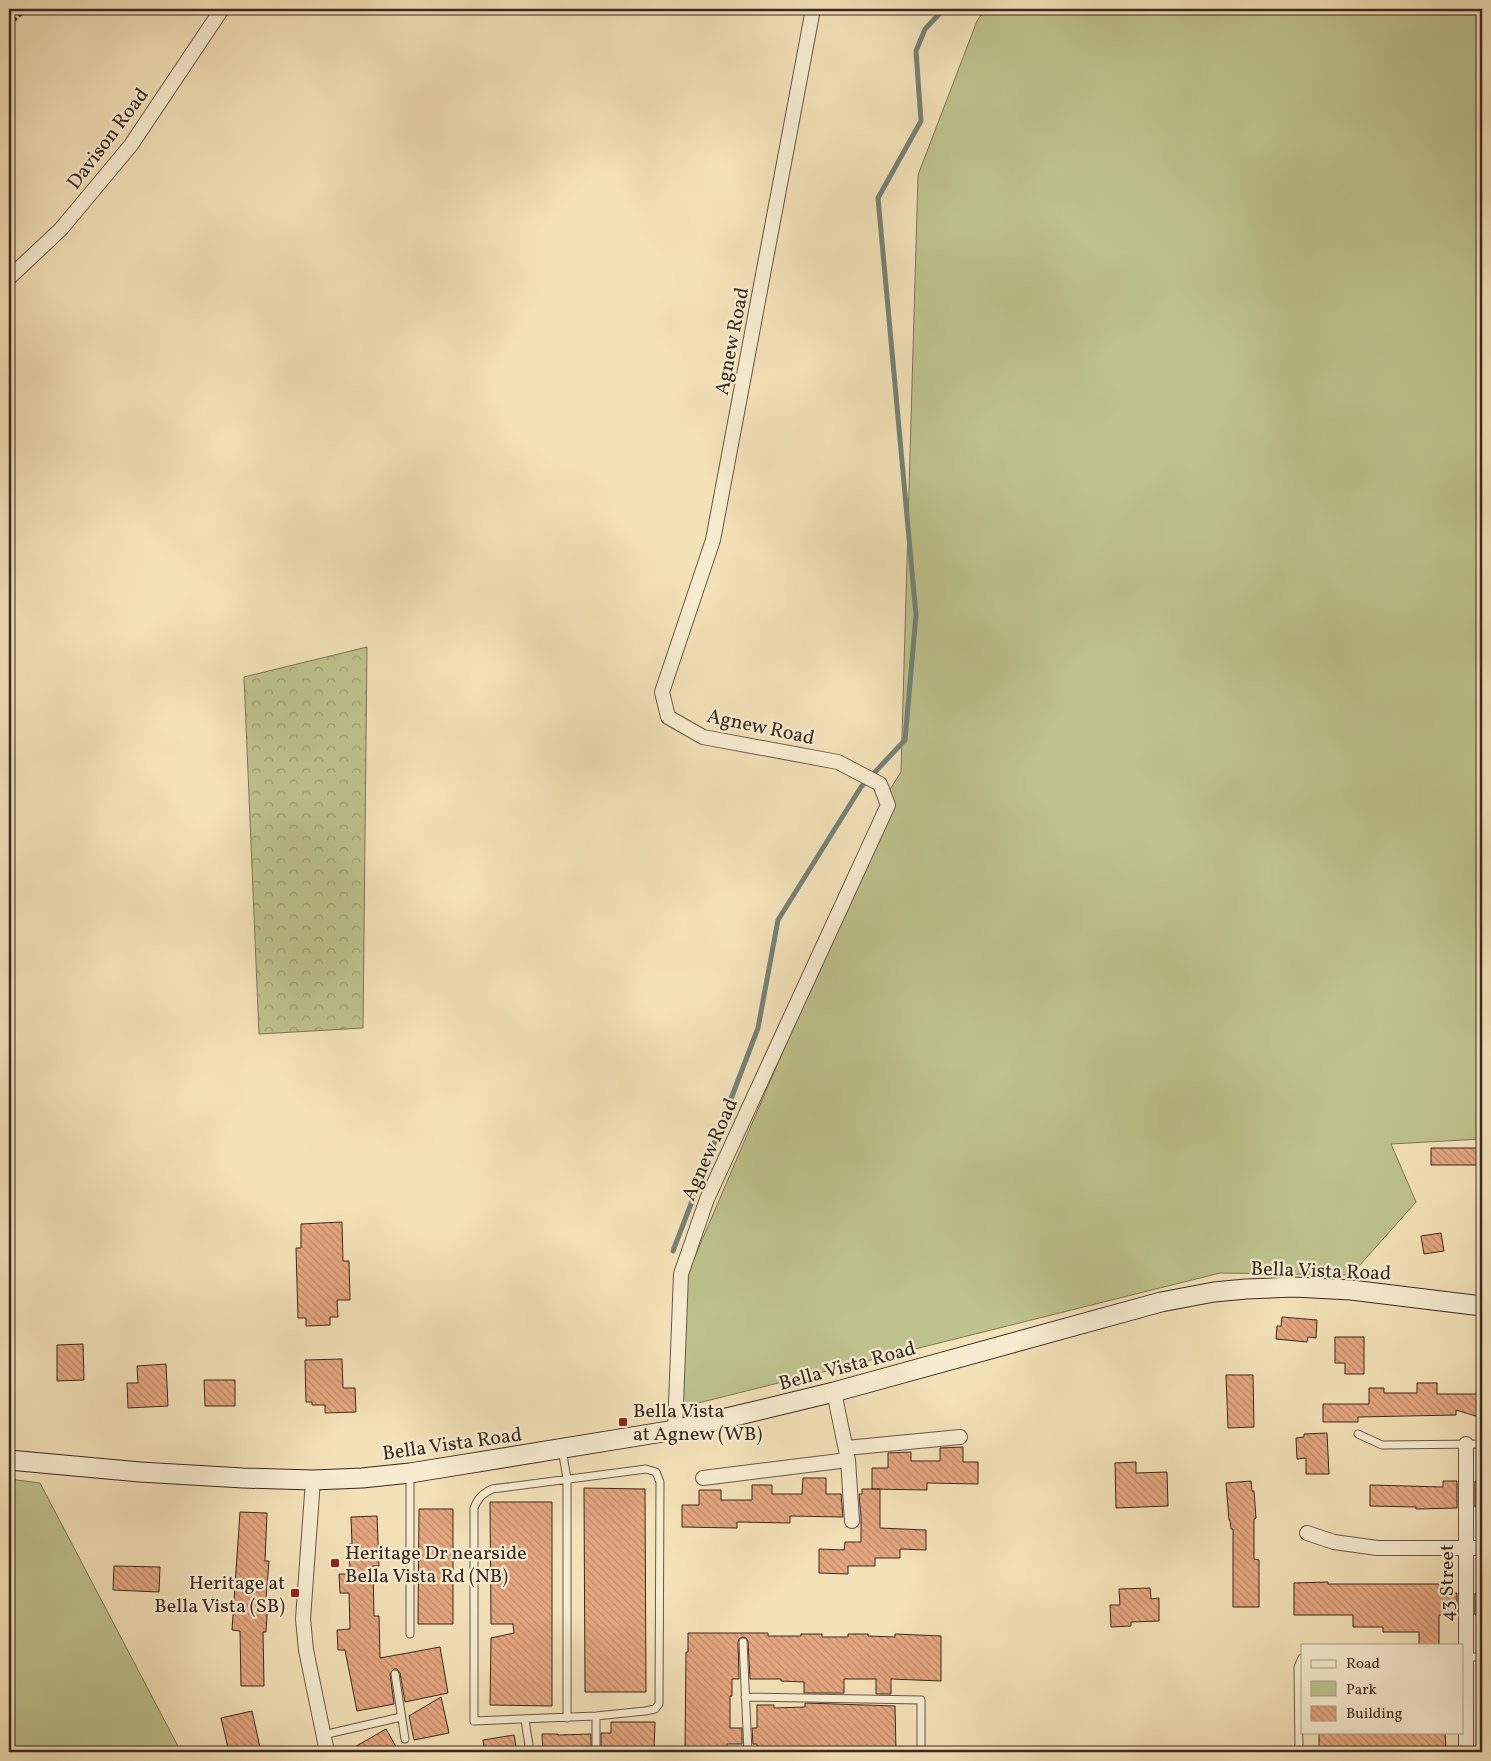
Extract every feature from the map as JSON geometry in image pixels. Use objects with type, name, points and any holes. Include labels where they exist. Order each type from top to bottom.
[{"type":"street","name":"Davison Road","points":[[9,278],[61,229],[131,145],[222,9]]},
{"type":"street","name":"Agnew Road","points":[[675,1430],[681,1274],[708,1199],[888,805],[880,784],[838,762],[703,737],[668,717],[662,692],[713,540],[813,9]]},
{"type":"street","name":"Bella Vista Road","points":[[9,1460],[150,1472],[313,1480],[362,1478],[562,1449],[675,1430],[834,1392],[1161,1302],[1214,1292],[1294,1287],[1351,1290],[1482,1306]]},
{"type":"street","points":[[834,1392],[847,1454],[852,1521]]},
{"type":"street","points":[[703,1478],[960,1437]]},
{"type":"street","name":"43 Street","points":[[1466,1444],[1464,1657],[1466,1752]]},
{"type":"street","points":[[313,1480],[303,1619],[306,1650],[327,1752]]},
{"type":"street","points":[[1307,1533],[1334,1542],[1377,1548],[1482,1548]]},
{"type":"lane","points":[[1358,1434],[1382,1445],[1482,1444]]},
{"type":"lane","points":[[562,1449],[567,1480],[567,1718]]},
{"type":"lane","points":[[646,1470],[656,1472],[660,1482],[659,1704],[655,1709],[645,1711],[596,1716],[474,1721],[474,1508],[477,1499],[492,1489],[646,1470]]},
{"type":"lane","points":[[410,1472],[410,1634]]},
{"type":"lane","points":[[743,1642],[748,1752]]},
{"type":"lane","points":[[1464,1657],[1482,1657]]},
{"type":"lane","points":[[1299,1752],[1298,1667],[1301,1660]]},
{"type":"lane","points":[[395,1674],[405,1739]]},
{"type":"lane","points":[[745,1697],[921,1700],[921,1752]]},
{"type":"lane","points":[[596,1716],[596,1752]]},
{"type":"lane","points":[[323,1735],[401,1717]]},
{"type":"lane","points":[[525,1720],[530,1752]]},
{"type":"path","points":[[9,25],[27,9]]},
{"type":"green space","points":[[985,9],[1482,9],[1482,1139],[1391,1144],[1416,1202],[1351,1275],[1220,1273],[674,1409],[687,1275],[889,804],[887,794],[901,772],[918,175],[977,21]]},
{"type":"green space","points":[[367,647],[363,1028],[259,1034],[244,677]]},
{"type":"green space","points":[[9,1479],[40,1483],[181,1752],[9,1752]]},
{"type":"building","points":[[1431,1148],[1477,1148],[1477,1165],[1431,1165]]},
{"type":"building","points":[[342,1222],[343,1261],[349,1261],[350,1300],[337,1300],[338,1317],[330,1317],[330,1325],[306,1326],[306,1318],[298,1318],[296,1248],[301,1248],[301,1224]]},
{"type":"building","points":[[1441,1233],[1444,1251],[1424,1254],[1421,1236]]},
{"type":"building","points":[[1282,1317],[1317,1320],[1316,1338],[1308,1337],[1307,1342],[1276,1339],[1277,1326],[1281,1326]]},
{"type":"building","points":[[1335,1337],[1364,1337],[1364,1374],[1345,1374],[1345,1363],[1335,1363]]},
{"type":"building","points":[[83,1344],[84,1380],[57,1381],[57,1345]]},
{"type":"building","points":[[342,1359],[343,1388],[355,1388],[356,1412],[325,1413],[325,1405],[312,1405],[312,1402],[306,1402],[305,1360]]},
{"type":"building","points":[[166,1364],[168,1406],[128,1408],[127,1383],[138,1383],[137,1366]]},
{"type":"building","points":[[1226,1375],[1253,1375],[1254,1427],[1228,1428]]},
{"type":"building","points":[[204,1380],[235,1380],[235,1406],[205,1406]]},
{"type":"building","points":[[1417,1383],[1437,1383],[1437,1394],[1482,1394],[1482,1418],[1456,1410],[1456,1415],[1358,1417],[1358,1422],[1323,1422],[1323,1404],[1369,1404],[1369,1388],[1384,1388],[1384,1393],[1417,1393]]},
{"type":"building","points":[[1327,1433],[1329,1474],[1306,1474],[1306,1458],[1297,1459],[1296,1438],[1304,1437],[1304,1434]]},
{"type":"building","points":[[963,1447],[963,1462],[978,1462],[978,1484],[927,1483],[927,1490],[872,1489],[872,1468],[888,1468],[888,1453],[911,1452],[911,1461],[940,1461],[940,1448]]},
{"type":"building","points":[[1136,1462],[1136,1473],[1167,1472],[1168,1506],[1116,1508],[1115,1463]]},
{"type":"building","points":[[803,1478],[826,1478],[826,1494],[841,1494],[843,1517],[790,1516],[790,1523],[737,1522],[737,1528],[682,1527],[682,1505],[699,1505],[699,1490],[721,1490],[721,1500],[752,1500],[752,1485],[772,1485],[772,1494],[802,1494]]},
{"type":"building","points":[[1251,1481],[1252,1491],[1254,1491],[1256,1518],[1254,1519],[1254,1559],[1259,1560],[1259,1607],[1233,1607],[1233,1529],[1231,1529],[1229,1520],[1226,1483]]},
{"type":"building","points":[[1443,1481],[1457,1481],[1457,1508],[1416,1509],[1416,1507],[1370,1506],[1370,1485],[1443,1487]]},
{"type":"building","points":[[1475,1481],[1482,1481],[1482,1507],[1475,1507]]},
{"type":"building","points":[[584,1488],[645,1489],[646,1692],[585,1692]]},
{"type":"building","points":[[862,1489],[880,1489],[880,1528],[926,1530],[926,1550],[900,1549],[900,1558],[875,1558],[875,1566],[848,1566],[848,1574],[819,1573],[819,1549],[844,1550],[845,1542],[861,1542],[859,1494],[862,1494]]},
{"type":"building","points":[[490,1502],[552,1502],[552,1706],[490,1705],[491,1638],[514,1633],[513,1624],[491,1624]]},
{"type":"building","points":[[419,1509],[453,1509],[453,1624],[418,1624]]},
{"type":"building","points":[[240,1512],[267,1513],[265,1561],[269,1561],[266,1632],[263,1632],[264,1686],[241,1686],[240,1631],[232,1630]]},
{"type":"building","points":[[377,1516],[379,1566],[373,1566],[374,1616],[379,1616],[380,1658],[440,1647],[448,1693],[405,1702],[400,1673],[397,1669],[394,1669],[390,1674],[394,1704],[357,1711],[345,1650],[338,1650],[337,1630],[350,1629],[349,1593],[340,1593],[339,1574],[350,1574],[349,1544],[352,1544],[351,1517]]},
{"type":"building","points":[[114,1566],[160,1567],[159,1592],[113,1590]]},
{"type":"building","points":[[1294,1583],[1449,1584],[1449,1593],[1457,1593],[1457,1615],[1439,1615],[1439,1644],[1419,1644],[1419,1632],[1383,1632],[1383,1627],[1353,1627],[1353,1615],[1294,1615]]},
{"type":"building","points":[[1150,1588],[1151,1599],[1159,1598],[1159,1621],[1131,1622],[1131,1626],[1111,1627],[1110,1605],[1120,1605],[1119,1589]]},
{"type":"building","points":[[1475,1593],[1482,1593],[1482,1615],[1475,1615]]},
{"type":"building","points":[[688,1633],[768,1633],[768,1636],[822,1634],[822,1637],[848,1637],[848,1634],[895,1637],[895,1634],[941,1636],[941,1681],[891,1679],[891,1694],[876,1694],[876,1679],[844,1679],[844,1693],[804,1693],[804,1682],[781,1681],[781,1679],[750,1679],[748,1641],[742,1637],[738,1642],[739,1679],[732,1679],[730,1728],[742,1728],[742,1744],[727,1744],[727,1752],[685,1752],[686,1652],[688,1652]]},
{"type":"building","points":[[441,1697],[449,1733],[414,1740],[409,1716]]},
{"type":"building","points":[[805,1703],[895,1706],[896,1751],[849,1748],[849,1750],[779,1752],[779,1749],[757,1750],[757,1744],[753,1744],[752,1728],[757,1728],[757,1705],[774,1705],[774,1708],[805,1707]]},
{"type":"building","points":[[252,1711],[261,1752],[229,1752],[221,1718]]},
{"type":"building","points":[[611,1722],[655,1722],[654,1752],[601,1752],[601,1733],[611,1733]]},
{"type":"building","points":[[386,1729],[399,1752],[346,1752]]},
{"type":"building","points":[[542,1734],[591,1734],[591,1752],[543,1752]]},
{"type":"building","points":[[1319,1734],[1445,1734],[1446,1749],[1383,1752],[1319,1752]]},
{"type":"building","points":[[514,1735],[517,1752],[485,1752],[483,1740]]},
{"type":"waterway","points":[[673,1251],[758,1028],[778,920],[861,787],[905,740],[916,615],[878,198],[921,121],[916,51],[925,29],[944,9]]},
{"type":"place","name":"Bella Vista at Agnew (WB)","points":[[623,1422]]},
{"type":"place","name":"Heritage Dr nearside Bella Vista Rd (NB)","points":[[335,1563]]},
{"type":"place","name":"Heritage at Bella Vista (SB)","points":[[295,1593]]}]
